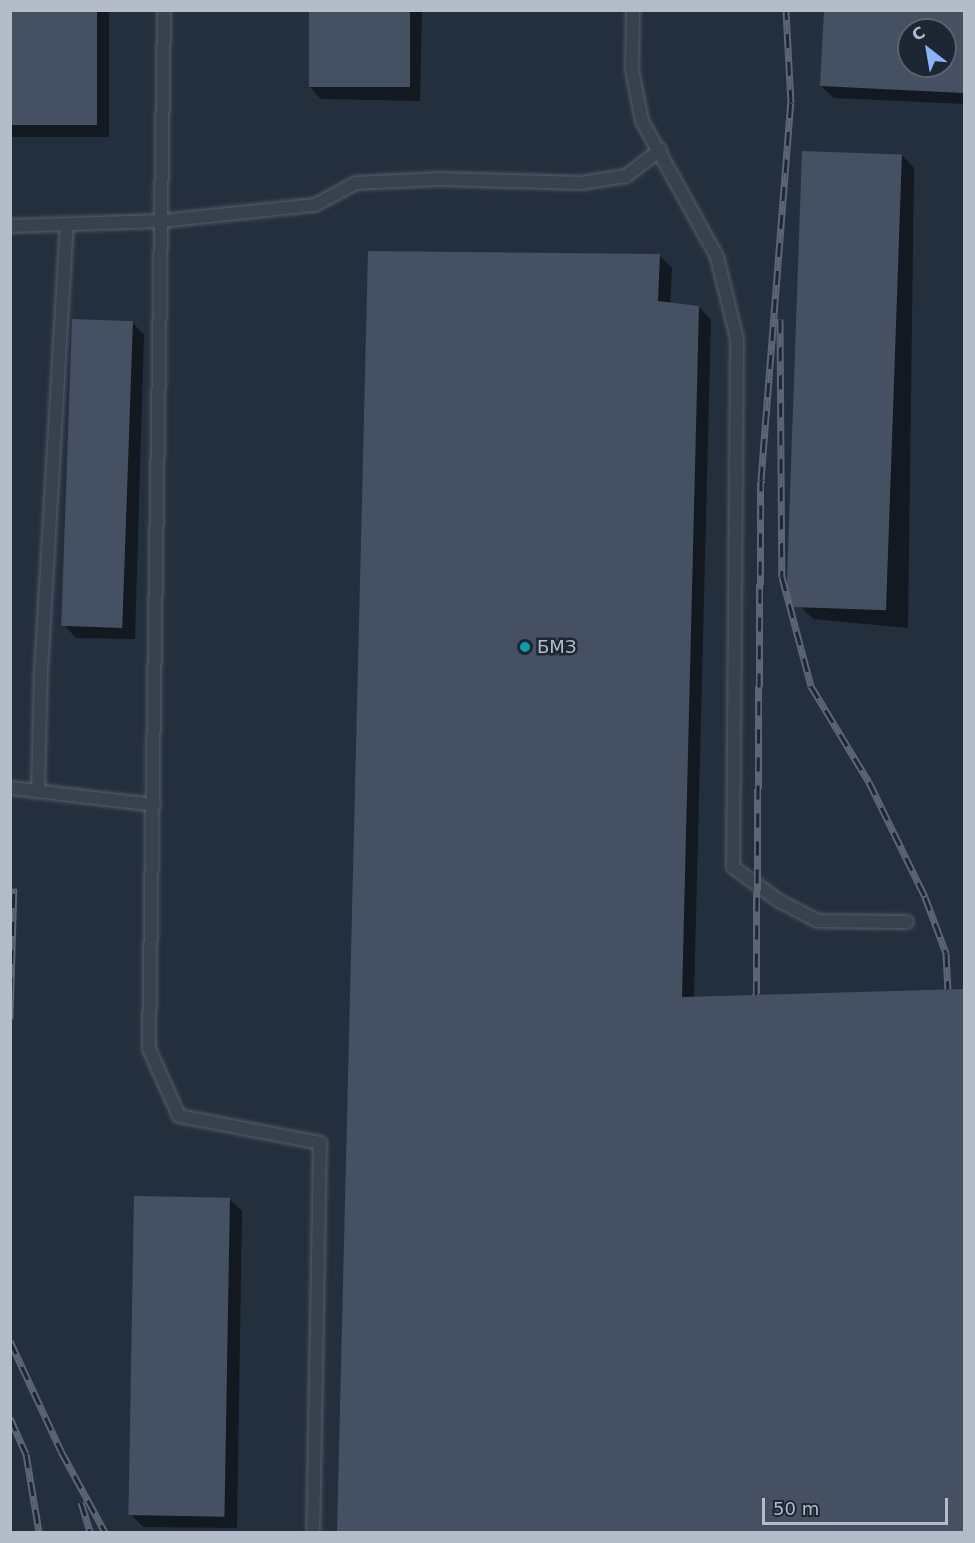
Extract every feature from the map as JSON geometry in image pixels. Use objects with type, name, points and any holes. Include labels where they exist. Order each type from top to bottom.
[{"type":"lane","points":[[164,10],[149,1049],[179,1116],[320,1143],[313,1533]]},
{"type":"lane","points":[[633,10],[632,70],[642,121],[717,257],[737,339],[733,867],[779,901],[818,921],[908,922]]},
{"type":"lane","points":[[10,226],[67,226],[162,221],[315,204],[356,183],[439,179],[581,183],[626,176],[660,150]]},
{"type":"lane","points":[[38,791],[41,672],[67,226]]},
{"type":"lane","points":[[10,788],[154,806]]},
{"type":"building","points":[[10,10],[97,10],[97,125],[10,125]]},
{"type":"building","points":[[309,10],[410,10],[410,87],[309,87]]},
{"type":"building","points":[[824,10],[964,10],[964,93],[820,86]]},
{"type":"building","points":[[802,151],[902,154],[886,610],[786,607]]},
{"type":"building","name":"БМЗ","points":[[368,251],[660,254],[658,301],[699,306],[682,997],[964,989],[964,1532],[337,1532]]},
{"type":"building","points":[[72,319],[133,321],[122,628],[61,626]]},
{"type":"building","points":[[134,1196],[230,1198],[224,1517],[128,1515]]},
{"type":"railway","points":[[756,995],[761,480],[791,103],[786,10]]},
{"type":"railway","points":[[780,319],[782,577],[811,686],[869,782],[925,897],[946,953],[948,989]]},
{"type":"railway","points":[[10,1019],[14,888]]},
{"type":"railway","points":[[10,1341],[61,1451],[105,1532]]},
{"type":"railway","points":[[10,1418],[26,1454],[39,1532]]},
{"type":"railway","points":[[81,1502],[90,1532]]},
{"type":"place","name":"БМЗ","points":[[525,647]]}]
